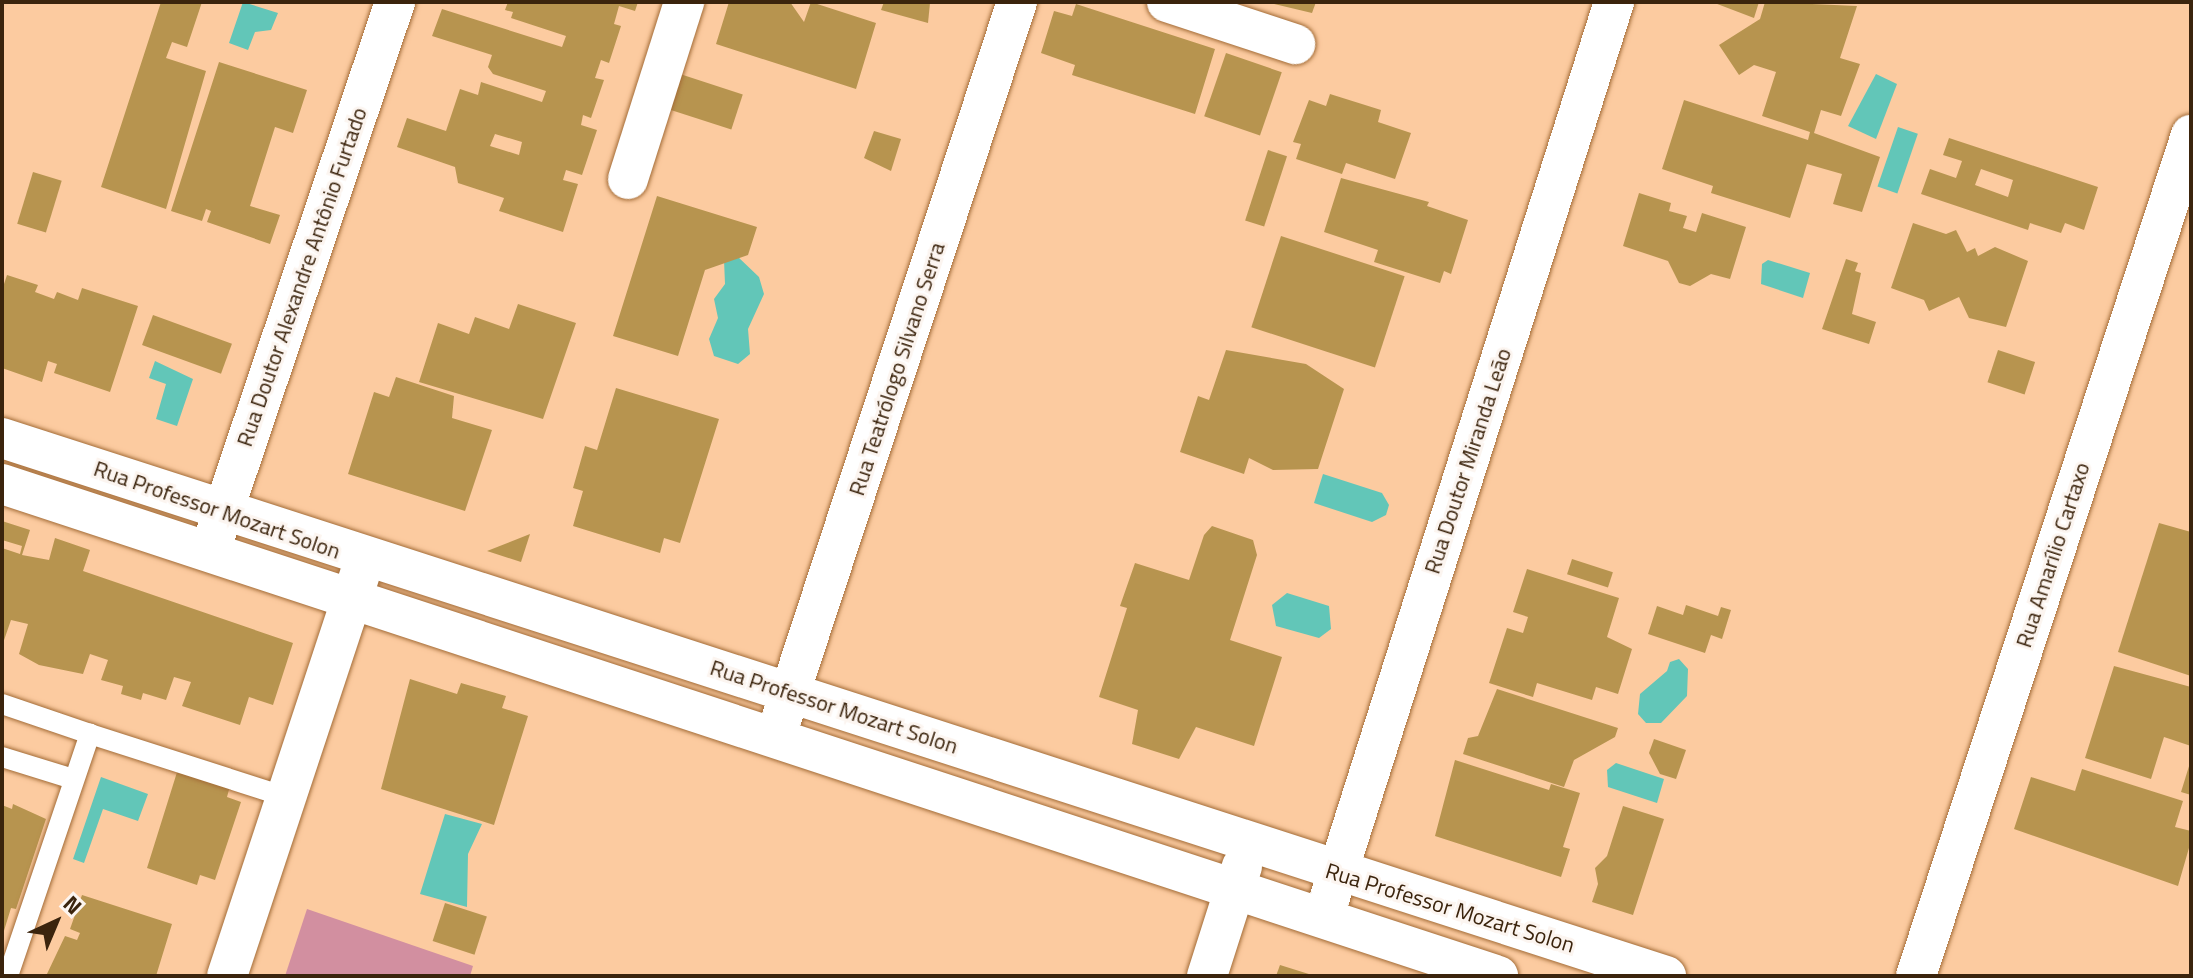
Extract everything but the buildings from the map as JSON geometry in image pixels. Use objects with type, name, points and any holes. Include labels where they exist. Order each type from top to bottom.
[{"type":"street","points":[[628,179],[684,2]]},
{"type":"street","name":"Rua Teatrólogo Silvano Serra","points":[[776,736],[1017,2]]},
{"type":"street","points":[[1167,2],[1295,44]]},
{"type":"street","name":"Rua Doutor Miranda Leão","points":[[1323,920],[1614,2]]},
{"type":"street","name":"Rua Doutor Alexandre Antônio Furtado","points":[[211,552],[387,4]]},
{"type":"street","name":"Rua Amarílio Cartaxo","points":[[1916,976],[2191,135]]},
{"type":"street","name":"Rua Professor Mozart Solon","points":[[2,438],[365,560],[791,692],[1337,873],[1666,976]]},
{"type":"street","name":"Rua Professor Mozart Solon","points":[[2,484],[776,736],[1234,892],[1498,976]]},
{"type":"street","points":[[227,976],[365,560]]},
{"type":"street","points":[[1207,976],[1249,844]]},
{"type":"lane","points":[[2,704],[286,797]]},
{"type":"lane","points":[[8,976],[90,734]]},
{"type":"lane","points":[[2,757],[73,779]]},
{"type":"shaded area","points":[[307,909],[473,966],[470,976],[285,976]]},
{"type":"water","points":[[243,2],[278,13],[271,30],[255,32],[248,50],[229,43]]},
{"type":"water","points":[[1876,74],[1897,84],[1876,139],[1848,126]]},
{"type":"water","points":[[1898,127],[1918,134],[1897,193],[1877,187]]},
{"type":"water","points":[[737,256],[759,277],[764,294],[748,329],[750,354],[738,364],[714,356],[709,339],[718,318],[714,299],[725,284],[724,260]]},
{"type":"water","points":[[1768,260],[1810,273],[1803,298],[1761,284],[1762,264]]},
{"type":"water","points":[[155,361],[193,379],[177,426],[156,419],[166,384],[149,378]]},
{"type":"water","points":[[1323,474],[1382,493],[1389,505],[1386,515],[1372,522],[1314,503]]},
{"type":"water","points":[[1287,593],[1329,606],[1331,629],[1319,638],[1276,626],[1272,605]]},
{"type":"water","points":[[1679,659],[1688,669],[1687,696],[1661,723],[1646,723],[1638,714],[1640,694],[1667,671],[1670,662]]},
{"type":"water","points":[[1616,763],[1664,779],[1657,803],[1608,787],[1607,770]]},
{"type":"water","points":[[101,777],[148,794],[138,821],[103,809],[84,863],[73,859]]},
{"type":"water","points":[[445,814],[482,824],[468,854],[467,907],[420,894]]}]
